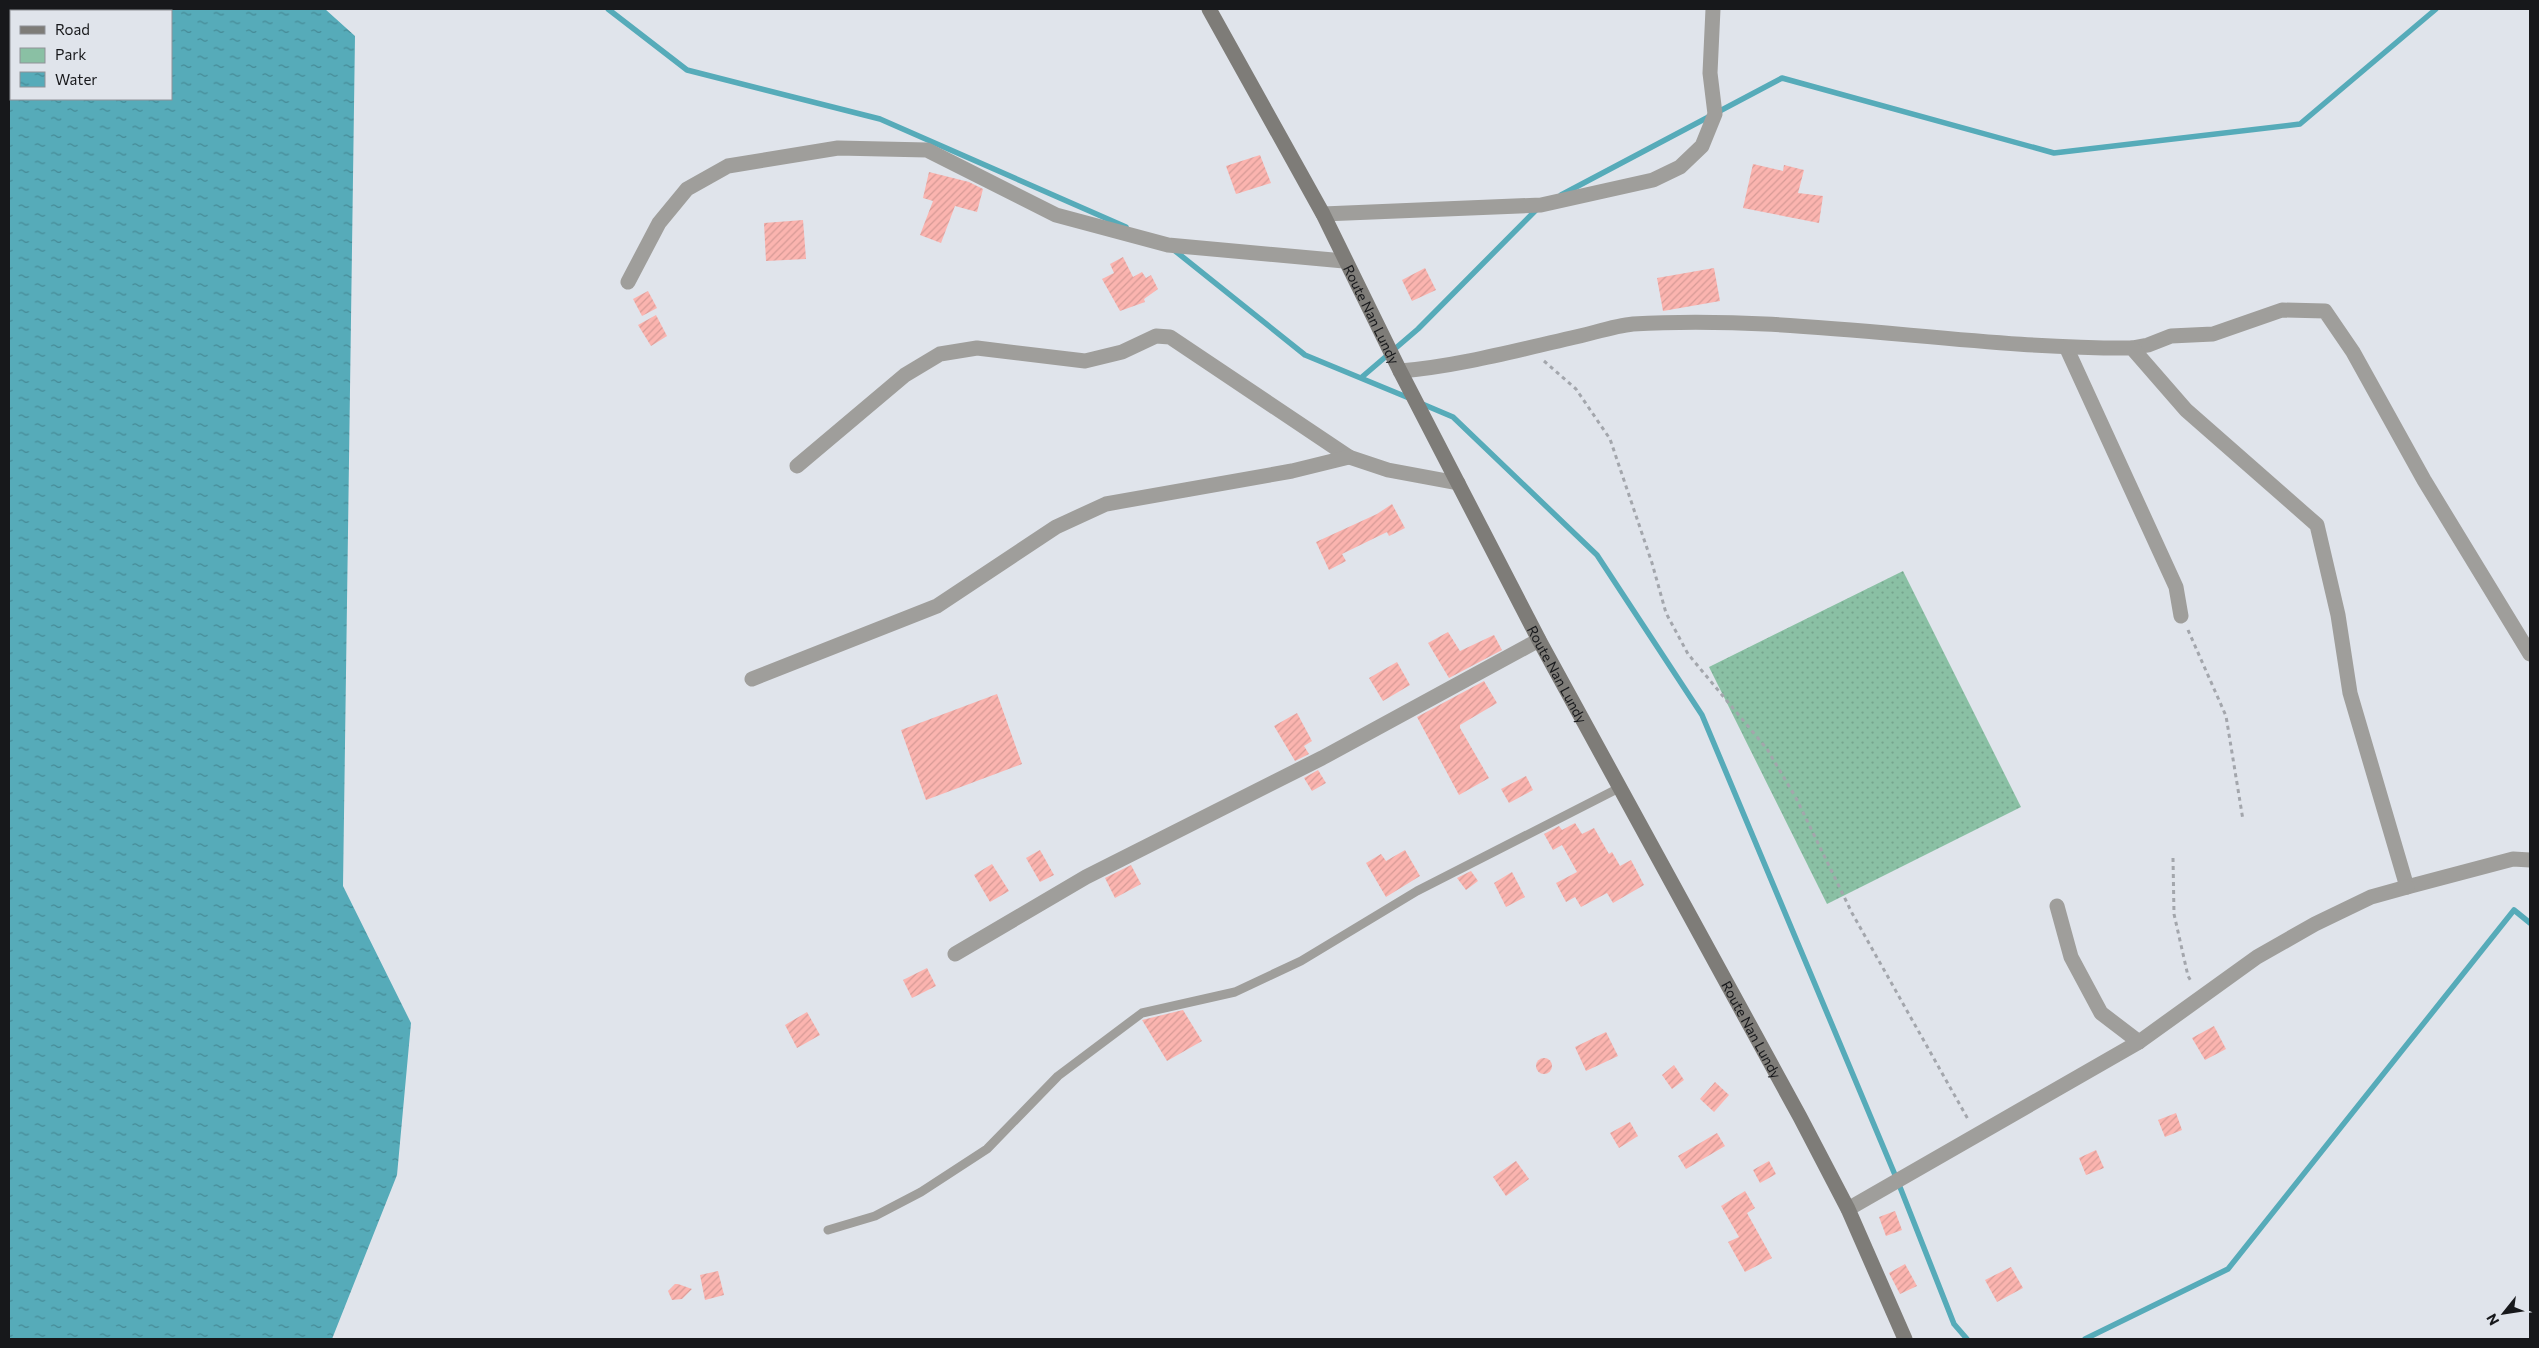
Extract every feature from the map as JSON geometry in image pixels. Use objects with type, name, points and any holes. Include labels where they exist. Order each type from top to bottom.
[{"type":"main road","name":"Route Nan Lundy","points":[[1210,9],[1323,214],[1344,261],[1539,640],[1800,1117],[1848,1209],[1905,1339]]},
{"type":"street","points":[[1323,214],[1541,205],[1653,180],[1680,167],[1702,146],[1715,114],[1710,73],[1713,9]]},
{"type":"street","points":[[628,282],[659,223],[687,189],[728,166],[838,148],[927,150],[1056,215],[1168,245],[1344,261]]},
{"type":"street","points":[[1400,371],[1432,369],[1631,324],[1773,323],[2067,349],[2132,348],[2148,345],[2171,336],[2213,334],[2282,310],[2325,311],[2353,352],[2424,480],[2530,654]]},
{"type":"street","points":[[797,466],[905,375],[940,354],[976,348],[1085,361],[1122,352],[1156,336],[1170,338],[1349,457],[1388,470],[1458,483]]},
{"type":"street","points":[[2132,348],[2186,410],[2317,524],[2338,615],[2350,693],[2407,887]]},
{"type":"street","points":[[2067,349],[2176,587],[2181,616]]},
{"type":"street","points":[[752,679],[937,606],[1056,527],[1106,504],[1292,471],[1349,457]]},
{"type":"street","points":[[955,954],[1086,877],[1322,758],[1539,640]]},
{"type":"street","points":[[1848,1209],[1898,1182],[1977,1134],[2055,1092],[2139,1042],[2257,957],[2315,924],[2371,897],[2513,859],[2530,860]]},
{"type":"street","points":[[2057,906],[2071,957],[2102,1013],[2139,1042]]},
{"type":"lane","points":[[828,1230],[883,1212],[921,1192],[986,1149],[1058,1076],[1142,1013],[1235,992],[1293,964],[1416,891],[1619,788]]},
{"type":"path","points":[[1529,348],[1576,389],[1610,439],[1652,563],[1666,613],[1688,654],[1767,749],[1796,798],[1852,913],[1977,1134]]},
{"type":"path","points":[[2181,616],[2226,716],[2243,820]]},
{"type":"path","points":[[2173,858],[2174,914],[2188,976],[2201,996]]},
{"type":"green space","points":[[1903,571],[2021,807],[1827,904],[1709,667]]},
{"type":"water","points":[[9,9],[325,9],[355,36],[343,886],[411,1023],[397,1175],[332,1339],[9,1339]]},
{"type":"building","points":[[1260,155],[1271,183],[1236,194],[1226,166]]},
{"type":"building","points":[[1753,164],[1783,171],[1784,165],[1804,170],[1798,193],[1823,196],[1819,223],[1743,208]]},
{"type":"building","points":[[929,172],[969,182],[983,189],[977,212],[955,206],[941,243],[920,235],[933,201],[923,198]]},
{"type":"building","points":[[803,220],[806,259],[766,261],[764,223]]},
{"type":"building","points":[[1123,257],[1133,277],[1142,272],[1146,278],[1151,275],[1158,289],[1144,299],[1145,302],[1120,311],[1102,279],[1114,273],[1110,264]]},
{"type":"building","points":[[1425,268],[1436,290],[1412,301],[1402,280]]},
{"type":"building","points":[[1714,268],[1720,301],[1663,311],[1657,278]]},
{"type":"building","points":[[648,291],[657,308],[642,316],[633,299]]},
{"type":"building","points":[[656,315],[667,336],[651,346],[638,325]]},
{"type":"building","points":[[1392,504],[1405,528],[1389,536],[1387,532],[1342,554],[1346,561],[1329,570],[1316,542],[1377,514]]},
{"type":"building","points":[[1448,632],[1460,651],[1494,635],[1502,650],[1449,678],[1428,643]]},
{"type":"building","points":[[1397,662],[1410,685],[1383,701],[1369,678]]},
{"type":"building","points":[[1484,681],[1497,703],[1460,725],[1460,728],[1489,778],[1459,795],[1417,717]]},
{"type":"building","points":[[997,694],[1022,764],[926,800],[901,730]]},
{"type":"building","points":[[1297,713],[1312,741],[1304,746],[1309,754],[1295,761],[1274,726]]},
{"type":"building","points":[[1318,770],[1326,783],[1312,791],[1304,778]]},
{"type":"building","points":[[1526,776],[1533,790],[1509,803],[1501,789]]},
{"type":"building","points":[[1575,823],[1582,834],[1594,828],[1609,854],[1612,852],[1620,866],[1631,860],[1644,885],[1613,903],[1607,893],[1581,907],[1575,897],[1566,902],[1556,883],[1577,872],[1562,845],[1553,850],[1544,834],[1559,826],[1562,830]]},
{"type":"building","points":[[1040,850],[1054,875],[1040,882],[1026,858]]},
{"type":"building","points":[[1405,850],[1420,876],[1386,897],[1366,863],[1381,854],[1386,861]]},
{"type":"building","points":[[992,864],[1009,891],[990,902],[974,875]]},
{"type":"building","points":[[1131,865],[1141,884],[1115,898],[1105,878]]},
{"type":"building","points":[[1471,871],[1478,881],[1466,890],[1457,878]]},
{"type":"building","points":[[1512,872],[1525,897],[1506,907],[1494,883]]},
{"type":"building","points":[[927,968],[936,986],[912,998],[903,980]]},
{"type":"building","points":[[1183,1010],[1202,1041],[1167,1061],[1142,1020]]},
{"type":"building","points":[[807,1012],[820,1035],[797,1048],[785,1025]]},
{"type":"building","points":[[2214,1026],[2226,1049],[2205,1060],[2192,1038]]},
{"type":"building","points":[[1606,1032],[1618,1056],[1586,1071],[1575,1047]]},
{"type":"building","points":[[1544,1058],[1550,1060],[1552,1066],[1550,1072],[1544,1074],[1538,1072],[1536,1066],[1538,1060]]},
{"type":"building","points":[[1674,1065],[1684,1080],[1672,1089],[1662,1075]]},
{"type":"building","points":[[1715,1082],[1729,1095],[1714,1112],[1700,1099]]},
{"type":"building","points":[[2176,1113],[2182,1130],[2165,1137],[2158,1120]]},
{"type":"building","points":[[1630,1122],[1638,1136],[1619,1148],[1610,1133]]},
{"type":"building","points":[[1717,1133],[1725,1146],[1686,1169],[1678,1156]]},
{"type":"building","points":[[2096,1150],[2104,1168],[2086,1175],[2079,1158]]},
{"type":"building","points":[[1516,1161],[1529,1179],[1506,1196],[1493,1177]]},
{"type":"building","points":[[1769,1161],[1776,1174],[1760,1183],[1753,1170]]},
{"type":"building","points":[[1745,1191],[1755,1208],[1747,1213],[1772,1258],[1745,1272],[1728,1242],[1739,1237],[1721,1206]]},
{"type":"building","points":[[1895,1211],[1902,1230],[1886,1236],[1879,1217]]},
{"type":"building","points":[[1905,1264],[1917,1286],[1900,1294],[1889,1273]]},
{"type":"building","points":[[2011,1267],[2023,1288],[1997,1302],[1985,1280]]},
{"type":"building","points":[[718,1271],[724,1295],[705,1300],[700,1275]]},
{"type":"building","points":[[675,1284],[692,1289],[682,1299],[672,1300],[668,1291]]},
{"type":"waterway","points":[[608,9],[687,70],[880,119],[1126,227]]},
{"type":"waterway","points":[[1561,195],[1782,78],[2054,153],[2300,124],[2436,9]]},
{"type":"waterway","points":[[1362,377],[1418,329],[1538,208]]},
{"type":"waterway","points":[[1174,250],[1305,355],[1409,398]]},
{"type":"waterway","points":[[1420,403],[1453,417],[1597,555],[1702,715],[1898,1182],[1954,1324],[1967,1339]]},
{"type":"waterway","points":[[2085,1339],[2228,1269],[2514,910],[2530,923]]}]
